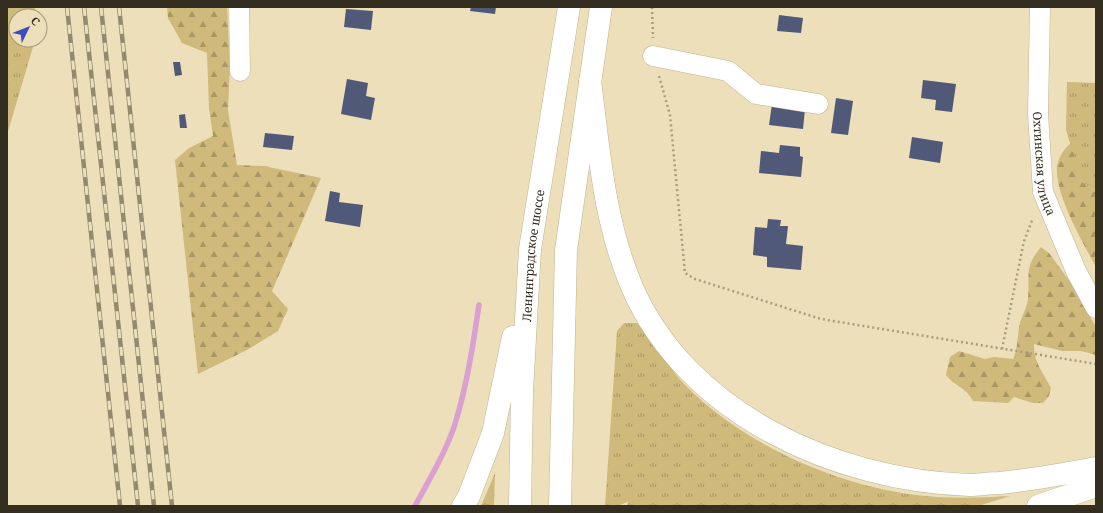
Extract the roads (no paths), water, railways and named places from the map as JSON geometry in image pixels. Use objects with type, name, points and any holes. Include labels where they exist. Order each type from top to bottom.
[{"type":"highway","name":"Ленинградское шоссе","points":[[520,506],[522,391],[530,249],[569,7]]},
{"type":"highway","points":[[560,506],[566,250],[601,7]]},
{"type":"highway","points":[[590,81],[602,180],[616,240],[632,287],[655,332],[683,366],[722,400],[759,425],[806,451],[867,471],[918,480],[970,485],[1036,479],[1096,468]]},
{"type":"highway","points":[[463,506],[469,496],[494,434],[530,249]]},
{"type":"highway","points":[[1038,506],[1096,486]]},
{"type":"street","points":[[239,7],[240,71]]},
{"type":"street","name":"Охтинская улица","points":[[1040,7],[1038,114],[1043,192],[1076,271],[1096,308]]},
{"type":"street","points":[[653,56],[728,71],[756,94],[818,104]]},
{"type":"waterway","points":[[415,506],[442,455],[455,424],[466,380],[479,305]]},
{"type":"railway","points":[[67,7],[120,506]]},
{"type":"railway","points":[[84,7],[138,506]]},
{"type":"railway","points":[[101,7],[154,506]]},
{"type":"railway","points":[[119,7],[172,506]]}]
